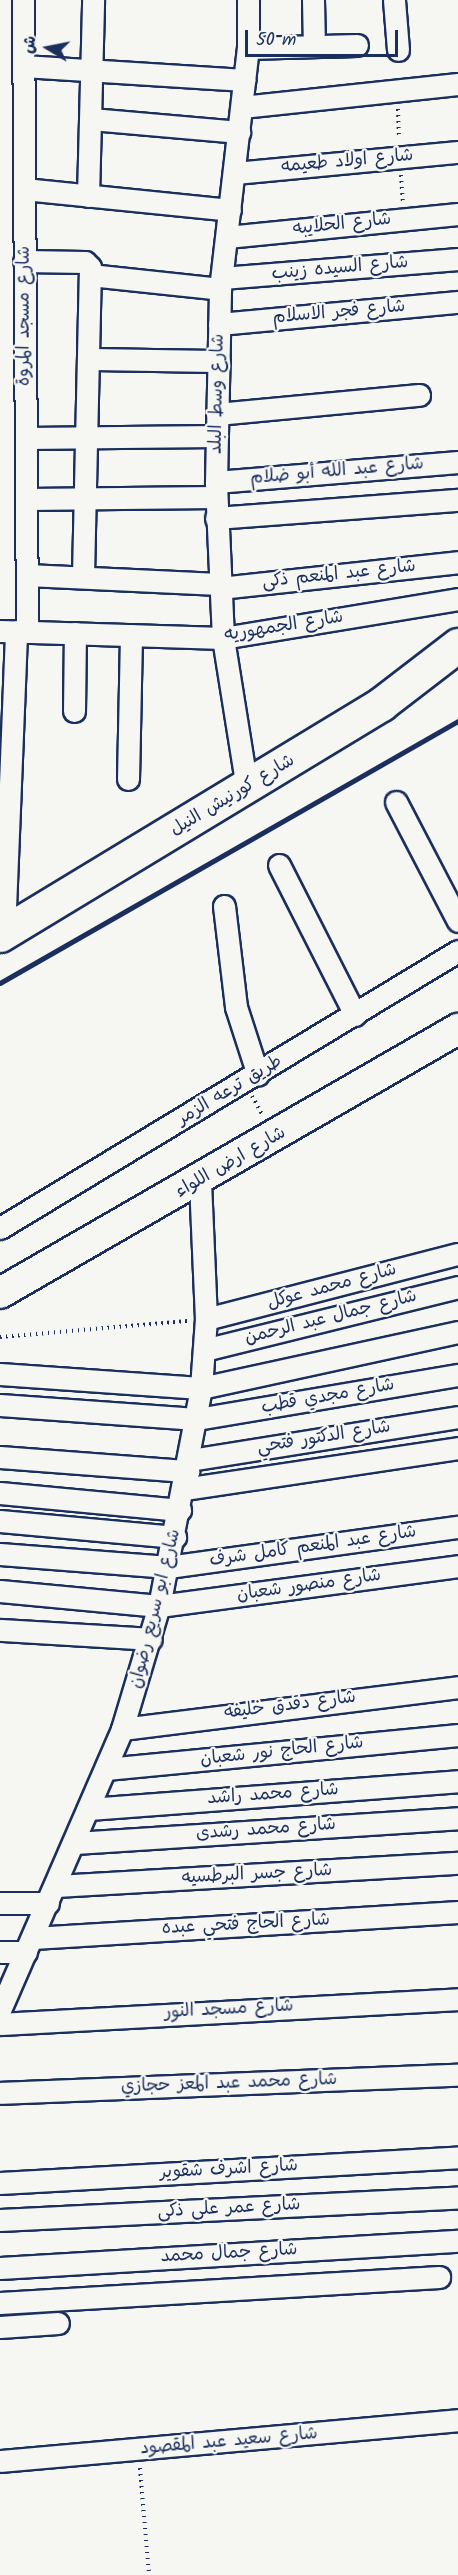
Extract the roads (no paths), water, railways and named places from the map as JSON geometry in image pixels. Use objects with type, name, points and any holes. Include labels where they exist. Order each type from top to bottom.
[{"type":"main road","name":"شارع كورنيش النيل","points":[[2,925],[247,788],[381,704],[458,645]]},
{"type":"main road","name":"شارع كورنيش النيل","points":[[2,925],[390,721],[458,669]]},
{"type":"street","name":"شارع مسجد المروة","points":[[2,925],[14,631],[27,574],[23,0]]},
{"type":"street","points":[[88,196],[93,0]]},
{"type":"street","points":[[235,0],[249,0]]},
{"type":"street","name":"شارع وسط البلد","points":[[247,788],[223,638],[216,489],[221,283],[245,80],[249,0]]},
{"type":"street","points":[[313,0],[314,46]]},
{"type":"street","points":[[394,0],[398,50]]},
{"type":"street","points":[[248,48],[357,45]]},
{"type":"street","points":[[23,66],[245,80]]},
{"type":"street","points":[[242,107],[458,84]]},
{"type":"street","points":[[91,119],[239,132]]},
{"type":"street","name":"شارع اولاد طعيمه","points":[[235,173],[458,152]]},
{"type":"street","points":[[24,189],[230,210]]},
{"type":"street","name":"شارع الحلايبه","points":[[227,237],[458,214]]},
{"type":"street","name":"شارع السيده زينب","points":[[90,275],[221,283],[458,259]]},
{"type":"street","points":[[24,261],[87,263],[90,275],[83,577]]},
{"type":"street","name":"شارع فجر الاسلام","points":[[219,324],[458,302]]},
{"type":"street","points":[[88,359],[219,361]]},
{"type":"street","points":[[217,414],[419,395]]},
{"type":"street","points":[[26,438],[217,436]]},
{"type":"street","name":"شارع عبد الله أبو ضلام","points":[[27,499],[85,499],[216,489],[458,462]]},
{"type":"street","points":[[216,518],[458,500]]},
{"type":"street","name":"شارع عبد المنعم ذكى","points":[[27,574],[220,586],[458,562]]},
{"type":"street","name":"شارع الجمهوريه","points":[[14,631],[223,638],[458,599]]},
{"type":"street","points":[[74,711],[75,633]]},
{"type":"street","points":[[128,779],[131,635]]},
{"type":"street","points":[[396,802],[458,921]]},
{"type":"street","points":[[279,865],[355,1015]]},
{"type":"street","points":[[224,906],[236,1007],[251,1079]]},
{"type":"street","name":"طريق ترعه الزمر","points":[[5,1221],[251,1079],[458,951]]},
{"type":"street","name":"شارع ارض اللواء","points":[[0,1293],[200,1182],[458,1029]]},
{"type":"street","name":"شارع ابو سريع رضوان","points":[[0,2010],[75,1843],[122,1729],[151,1639],[159,1606],[188,1473],[201,1388],[206,1319],[200,1182]]},
{"type":"street","name":"شارع محمد عوكل","points":[[206,1319],[458,1254]]},
{"type":"street","name":"شارع جمال عبد الرحمن","points":[[204,1350],[458,1287]]},
{"type":"street","points":[[0,1374],[201,1388],[458,1332]]},
{"type":"street","name":"شارع مجدي قطب","points":[[0,1405],[197,1419],[458,1375]]},
{"type":"street","name":"شارع الدكتور فتحي","points":[[188,1473],[458,1417]]},
{"type":"street","points":[[0,1456],[188,1473],[458,1448]]},
{"type":"street","points":[[0,1493],[180,1510]]},
{"type":"street","points":[[0,1521],[175,1537]]},
{"type":"street","name":"شارع عبد المنعم كامل شرف","points":[[0,1554],[168,1567],[458,1527]]},
{"type":"street","name":"شارع منصور شعبان","points":[[0,1591],[159,1606],[458,1566]]},
{"type":"street","points":[[0,1630],[151,1639]]},
{"type":"street","name":"شارع دقدق خليفه","points":[[122,1729],[458,1687]]},
{"type":"street","name":"شارع الحاج نور شعبان","points":[[106,1769],[458,1735]]},
{"type":"street","name":"شارع محمد راشد","points":[[89,1809],[458,1781]]},
{"type":"street","name":"شارع محمد رشدى","points":[[75,1843],[458,1818]]},
{"type":"street","name":"شارع جسر البرطسيه","points":[[0,1903],[52,1895],[458,1863]]},
{"type":"street","name":"شارع الحاج فتحي عبده","points":[[0,1952],[30,1945],[458,1912]]},
{"type":"street","name":"شارع مسجد النور","points":[[0,2024],[458,1999]]},
{"type":"street","name":"شارع محمد عبد المعز حجازي","points":[[0,2093],[458,2075]]},
{"type":"street","name":"شارع اشرف شقوير","points":[[0,2183],[458,2157]]},
{"type":"street","name":"شارع عمر على ذكى","points":[[0,2220],[458,2198]]},
{"type":"street","name":"شارع جمال محمد","points":[[0,2268],[458,2241]]},
{"type":"street","points":[[0,2303],[439,2277]]},
{"type":"street","points":[[0,2327],[58,2323]]},
{"type":"street","name":"شارع سعيد عبد المقصود","points":[[0,2461],[458,2420]]},
{"type":"railway","points":[[0,983],[458,721]]}]
